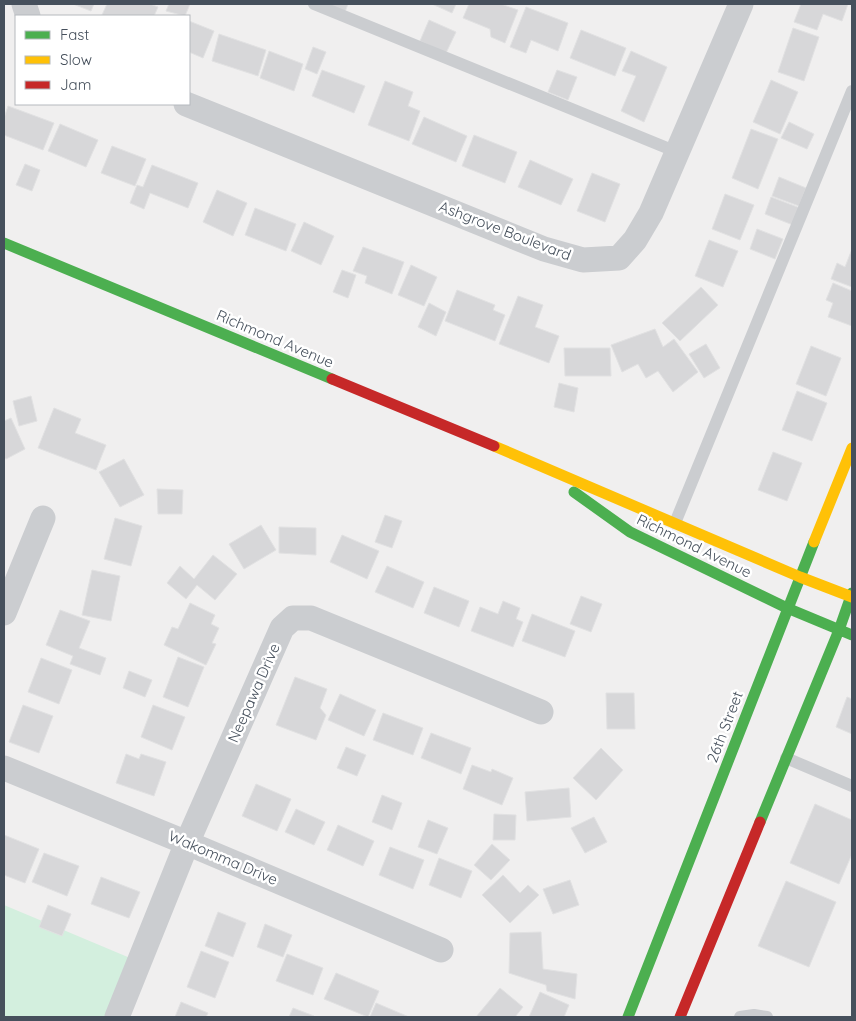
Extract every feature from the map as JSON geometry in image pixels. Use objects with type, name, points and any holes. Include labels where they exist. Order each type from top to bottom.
[{"type":"main road","name":"Richmond Avenue","points":[[4,243],[535,463],[800,577],[852,596]]},
{"type":"main road","name":"26th Street","points":[[628,1017],[787,608],[852,448]]},
{"type":"main road","name":"Richmond Avenue","points":[[535,463],[630,532],[787,608],[852,635]]},
{"type":"main road","points":[[680,1017],[852,596]]},
{"type":"street","name":"Ashgrove Boulevard","points":[[188,105],[544,249],[583,260],[619,258],[635,240],[651,213],[677,152],[732,6]]},
{"type":"street","points":[[4,613],[43,518]]},
{"type":"street","name":"Neepawa Drive","points":[[117,1017],[187,843],[282,628],[293,618],[310,618],[541,712]]},
{"type":"street","name":"Wakomma Drive","points":[[4,768],[441,950]]},
{"type":"lane","points":[[314,4],[677,152]]},
{"type":"lane","points":[[675,523],[852,91]]},
{"type":"lane","points":[[786,758],[852,786]]},
{"type":"lane","points":[[740,1017],[754,1015],[767,1017]]},
{"type":"green space","points":[[4,905],[142,963],[120,1017],[4,1017]]},
{"type":"building","points":[[73,4],[94,4],[91,11]]},
{"type":"building","points":[[107,4],[150,4],[158,7],[154,15],[102,15]]},
{"type":"building","points":[[169,4],[190,4],[185,15],[166,11]]},
{"type":"building","points":[[328,4],[348,4],[345,12]]},
{"type":"building","points":[[432,4],[456,4],[452,13]]},
{"type":"building","points":[[469,4],[501,4],[518,10],[505,43],[491,37],[490,29],[463,18]]},
{"type":"building","points":[[801,4],[848,4],[842,21],[823,14],[817,30],[794,22]]},
{"type":"building","points":[[526,7],[568,23],[558,51],[531,40],[526,53],[510,47]]},
{"type":"building","points":[[429,20],[456,32],[446,53],[420,41]]},
{"type":"building","points":[[190,21],[214,31],[203,58],[190,52]]},
{"type":"building","points":[[793,28],[819,37],[804,81],[778,72]]},
{"type":"building","points":[[581,30],[626,48],[615,76],[570,58]]},
{"type":"building","points":[[219,34],[266,50],[258,76],[212,61]]},
{"type":"building","points":[[313,47],[326,52],[317,74],[305,69]]},
{"type":"building","points":[[269,51],[303,64],[294,91],[260,78]]},
{"type":"building","points":[[631,51],[667,67],[644,122],[621,111],[636,76],[622,71]]},
{"type":"building","points":[[322,70],[365,86],[354,113],[312,96]]},
{"type":"building","points":[[557,70],[577,77],[568,100],[548,92]]},
{"type":"building","points":[[771,80],[798,92],[780,134],[753,122]]},
{"type":"building","points":[[385,81],[413,92],[408,106],[420,111],[409,141],[368,125]]},
{"type":"building","points":[[8,106],[54,123],[43,150],[4,135],[4,118]]},
{"type":"building","points":[[424,117],[467,136],[456,162],[412,144]]},
{"type":"building","points":[[789,122],[814,134],[807,149],[781,138]]},
{"type":"building","points":[[60,124],[98,140],[86,167],[48,151]]},
{"type":"building","points":[[751,129],[778,139],[758,189],[732,178]]},
{"type":"building","points":[[474,135],[517,152],[505,183],[462,166]]},
{"type":"building","points":[[112,146],[146,159],[135,186],[101,173]]},
{"type":"building","points":[[530,160],[573,179],[561,205],[518,187]]},
{"type":"building","points":[[25,164],[40,170],[32,191],[16,185]]},
{"type":"building","points":[[152,165],[198,183],[188,208],[150,193],[144,209],[130,203],[137,185],[143,187]]},
{"type":"building","points":[[592,173],[620,184],[605,222],[577,211]]},
{"type":"building","points":[[779,177],[806,188],[799,206],[772,196]]},
{"type":"building","points":[[217,190],[247,203],[233,236],[203,222]]},
{"type":"building","points":[[725,194],[754,205],[740,240],[712,229]]},
{"type":"building","points":[[771,197],[800,208],[793,225],[765,214]]},
{"type":"building","points":[[255,208],[296,224],[286,251],[245,235]]},
{"type":"building","points":[[304,222],[334,236],[321,265],[291,251]]},
{"type":"building","points":[[757,229],[783,239],[775,259],[750,249]]},
{"type":"building","points":[[709,240],[738,251],[723,287],[695,276]]},
{"type":"building","points":[[363,247],[404,262],[392,294],[365,283],[367,276],[353,271]]},
{"type":"building","points":[[852,249],[852,287],[831,279],[837,263],[845,267]]},
{"type":"building","points":[[411,265],[437,277],[424,306],[398,295]]},
{"type":"building","points":[[342,270],[356,275],[348,298],[333,292]]},
{"type":"building","points":[[833,283],[852,291],[852,326],[828,317],[833,303],[826,300]]},
{"type":"building","points":[[701,287],[718,305],[680,341],[662,323]]},
{"type":"building","points":[[457,290],[495,305],[493,310],[505,315],[495,341],[445,321]]},
{"type":"building","points":[[518,296],[543,305],[535,327],[559,336],[549,363],[499,344]]},
{"type":"building","points":[[429,303],[446,312],[436,336],[418,327]]},
{"type":"building","points":[[655,329],[663,347],[674,339],[698,372],[673,392],[658,371],[646,378],[638,364],[622,372],[611,345]]},
{"type":"building","points":[[706,344],[720,368],[704,378],[689,354]]},
{"type":"building","points":[[811,346],[841,358],[826,396],[796,384]]},
{"type":"building","points":[[564,348],[610,348],[611,376],[565,376]]},
{"type":"building","points":[[559,383],[578,388],[574,412],[554,407]]},
{"type":"building","points":[[797,391],[827,403],[812,441],[782,430]]},
{"type":"building","points":[[31,396],[37,421],[19,426],[13,401]]},
{"type":"building","points":[[54,408],[81,419],[75,433],[106,445],[96,470],[38,448]]},
{"type":"building","points":[[11,418],[25,449],[6,459],[4,458],[4,421]]},
{"type":"building","points":[[773,452],[802,463],[787,501],[758,490]]},
{"type":"building","points":[[124,459],[144,495],[120,507],[99,472]]},
{"type":"building","points":[[157,489],[183,490],[182,514],[158,514]]},
{"type":"building","points":[[385,515],[402,521],[392,548],[375,542]]},
{"type":"building","points":[[115,518],[142,526],[131,566],[104,559]]},
{"type":"building","points":[[261,525],[276,550],[244,569],[229,544]]},
{"type":"building","points":[[279,527],[316,528],[316,555],[279,553]]},
{"type":"building","points":[[342,535],[379,551],[367,579],[330,562]]},
{"type":"building","points":[[213,555],[237,574],[215,600],[197,585],[186,599],[167,583],[180,566],[194,579]]},
{"type":"building","points":[[387,566],[424,582],[413,608],[375,592]]},
{"type":"building","points":[[92,570],[120,576],[111,621],[82,615]]},
{"type":"building","points":[[434,587],[469,601],[459,627],[424,613]]},
{"type":"building","points":[[581,596],[602,604],[591,632],[570,624]]},
{"type":"building","points":[[503,601],[520,608],[516,619],[523,622],[513,647],[471,631],[480,607],[498,614]]},
{"type":"building","points":[[190,603],[215,615],[211,624],[219,628],[212,643],[216,644],[206,665],[164,645],[172,627],[178,629]]},
{"type":"building","points":[[60,610],[90,621],[79,648],[106,658],[100,675],[70,664],[73,656],[46,645]]},
{"type":"building","points":[[532,614],[575,631],[565,657],[522,641]]},
{"type":"building","points":[[178,657],[204,667],[188,707],[163,697]]},
{"type":"building","points":[[41,658],[72,670],[59,704],[28,692]]},
{"type":"building","points":[[129,671],[152,680],[145,697],[123,688]]},
{"type":"building","points":[[295,677],[327,689],[320,708],[326,715],[316,740],[276,725]]},
{"type":"building","points":[[606,693],[634,693],[635,729],[607,729]]},
{"type":"building","points":[[340,694],[376,710],[364,736],[328,720]]},
{"type":"building","points":[[847,697],[852,699],[852,734],[836,727]]},
{"type":"building","points":[[23,705],[53,716],[39,753],[9,742]]},
{"type":"building","points":[[153,705],[185,717],[172,750],[141,737]]},
{"type":"building","points":[[383,713],[423,728],[413,755],[373,740]]},
{"type":"building","points":[[431,733],[471,748],[461,774],[421,758]]},
{"type":"building","points":[[346,747],[366,755],[357,776],[337,768]]},
{"type":"building","points":[[601,748],[623,770],[596,800],[573,778]]},
{"type":"building","points":[[126,754],[139,759],[141,754],[166,762],[154,796],[116,783]]},
{"type":"building","points":[[472,765],[491,772],[492,769],[513,778],[502,805],[463,789]]},
{"type":"building","points":[[256,784],[291,799],[277,831],[242,816]]},
{"type":"building","points":[[569,788],[571,817],[527,821],[525,792]]},
{"type":"building","points":[[382,795],[402,803],[392,830],[372,822]]},
{"type":"building","points":[[815,804],[852,820],[852,854],[839,884],[790,863]]},
{"type":"building","points":[[296,809],[325,822],[314,845],[285,832]]},
{"type":"building","points":[[494,814],[516,815],[515,840],[493,840]]},
{"type":"building","points":[[594,817],[607,842],[585,853],[571,828]]},
{"type":"building","points":[[428,820],[448,828],[437,854],[418,847]]},
{"type":"building","points":[[338,825],[374,841],[363,866],[327,850]]},
{"type":"building","points":[[4,835],[39,849],[25,883],[4,875]]},
{"type":"building","points":[[492,844],[510,860],[491,880],[474,865]]},
{"type":"building","points":[[390,847],[424,860],[413,889],[379,875]]},
{"type":"building","points":[[44,853],[79,866],[67,896],[32,882]]},
{"type":"building","points":[[439,858],[472,871],[461,898],[429,885]]},
{"type":"building","points":[[503,875],[520,893],[528,885],[539,895],[510,923],[482,895]]},
{"type":"building","points":[[101,877],[140,892],[129,918],[91,904]]},
{"type":"building","points":[[570,880],[579,905],[553,914],[543,889]]},
{"type":"building","points":[[786,881],[836,902],[809,967],[758,946]]},
{"type":"building","points":[[48,905],[71,914],[62,936],[39,927]]},
{"type":"building","points":[[218,912],[246,923],[233,957],[205,946]]},
{"type":"building","points":[[265,924],[292,935],[283,957],[257,947]]},
{"type":"building","points":[[541,932],[543,969],[577,974],[575,999],[547,991],[546,985],[509,973],[510,933]]},
{"type":"building","points":[[201,951],[229,962],[215,998],[187,987]]},
{"type":"building","points":[[287,954],[323,968],[313,995],[276,981]]},
{"type":"building","points":[[336,973],[379,991],[368,1017],[324,999]]},
{"type":"building","points":[[500,988],[523,1007],[515,1017],[476,1017]]},
{"type":"building","points":[[540,992],[569,1005],[564,1017],[529,1017]]},
{"type":"building","points":[[181,1002],[208,1013],[206,1017],[175,1017]]},
{"type":"building","points":[[376,1003],[409,1017],[370,1017]]},
{"type":"building","points":[[293,1008],[314,1016],[314,1017],[289,1017]]},
{"type":"traffic: fast","points":[[4,243],[332,379]]},
{"type":"traffic: fast","points":[[574,492],[630,532],[787,608],[852,635]]},
{"type":"traffic: fast","points":[[628,1017],[814,542]]},
{"type":"traffic: fast","points":[[760,822],[839,630],[852,593]]},
{"type":"traffic: slow","points":[[494,446],[800,577],[852,597]]},
{"type":"traffic: slow","points":[[814,542],[852,448]]},
{"type":"traffic: jam","points":[[332,379],[494,446]]},
{"type":"traffic: jam","points":[[680,1017],[760,822]]}]
